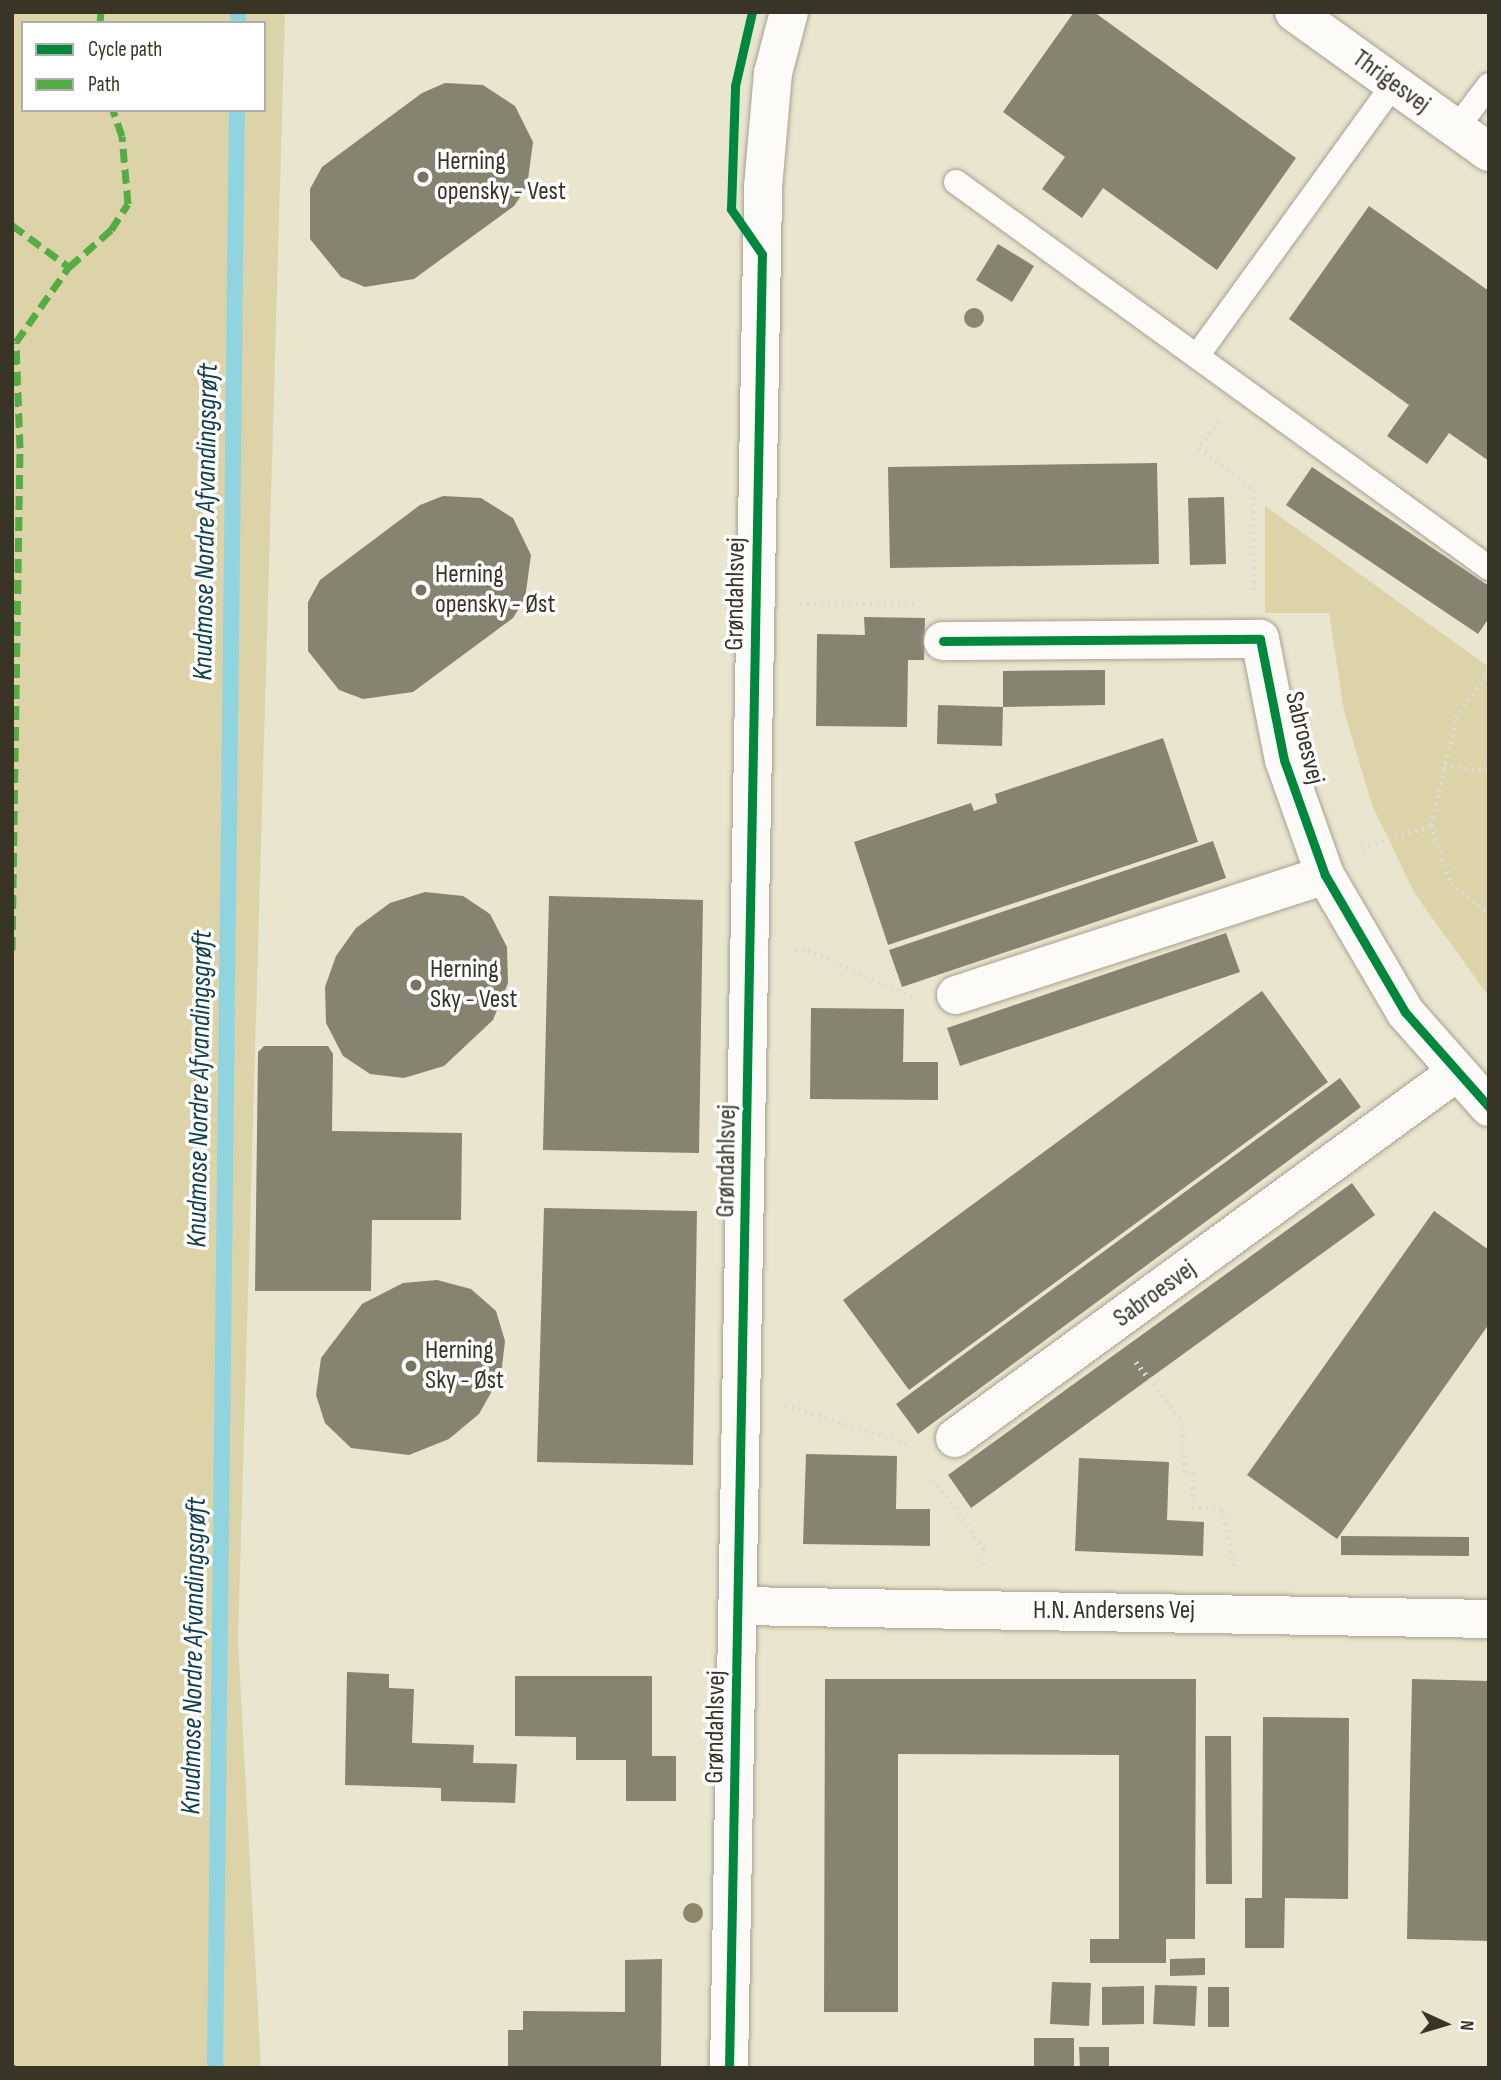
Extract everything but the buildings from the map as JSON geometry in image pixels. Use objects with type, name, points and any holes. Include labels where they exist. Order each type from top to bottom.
[{"type":"street","name":"Grøndahlsvej","points":[[729,2068],[744,1404],[763,187],[774,73],[789,12]]},
{"type":"street","name":"Thrigesvej","points":[[1294,12],[1489,152]]},
{"type":"street","points":[[943,641],[1260,639]]},
{"type":"street","name":"Sabroesvej","points":[[1260,639],[1284,760],[1322,868],[1361,945],[1454,1074],[1489,1107]]},
{"type":"street","points":[[956,995],[1322,868]]},
{"type":"street","name":"Sabroesvej","points":[[956,1438],[1454,1074]]},
{"type":"street","name":"H.N. Andersens Vej","points":[[740,1606],[1234,1612],[1489,1619]]},
{"type":"lane","points":[[1196,356],[1394,84]]},
{"type":"lane","points":[[1457,129],[1489,85]]},
{"type":"lane","points":[[956,182],[1489,568]]},
{"type":"path","points":[[1242,389],[1199,448],[1253,490],[1254,612],[1260,639]]},
{"type":"path","points":[[757,603],[930,604],[931,641],[943,641]]},
{"type":"path","points":[[1489,670],[1456,718],[1431,825],[1451,883],[1489,913]]},
{"type":"path","points":[[1444,766],[1489,770]]},
{"type":"path","points":[[1322,868],[1431,825]]},
{"type":"path","points":[[752,954],[808,950],[922,1001],[956,995]]},
{"type":"path","points":[[1109,1328],[1183,1421],[1185,1473],[1194,1474],[1192,1507],[1223,1509],[1235,1555],[1234,1612]]},
{"type":"path","points":[[744,1404],[782,1405],[904,1437],[916,1454]]},
{"type":"path","points":[[930,1473],[984,1549],[985,1610]]},
{"type":"shaded area","points":[[12,12],[285,12],[238,1641],[261,2068],[12,2068]]},
{"type":"shaded area","points":[[1265,506],[1489,667],[1489,997],[1415,894],[1372,805],[1344,711],[1329,613],[1265,613]]},
{"type":"waterway","name":"Knudmose Nordre Afvandingsgrøft","points":[[238,12],[238,21]]},
{"type":"waterway","name":"Knudmose Nordre Afvandingsgrøft","points":[[215,2068],[237,112]]},
{"type":"marked path","points":[[100,21],[101,12]]},
{"type":"marked path","points":[[12,950],[20,448],[16,342],[69,267],[111,230],[128,204],[122,136],[114,112]]},
{"type":"marked path","points":[[12,225],[69,267]]},
{"type":"cycle path","points":[[729,2068],[762,254],[731,209],[735,86],[752,12]]},
{"type":"cycle path","points":[[943,641],[1260,639],[1284,760],[1325,875],[1405,1012],[1489,1107]]},
{"type":"place","name":"Herning opensky - Vest","points":[[423,177]]},
{"type":"place","name":"Herning opensky - Øst","points":[[421,590]]},
{"type":"place","name":"Herning Sky - Vest","points":[[416,985]]},
{"type":"place","name":"Herning Sky - Øst","points":[[411,1366]]}]
